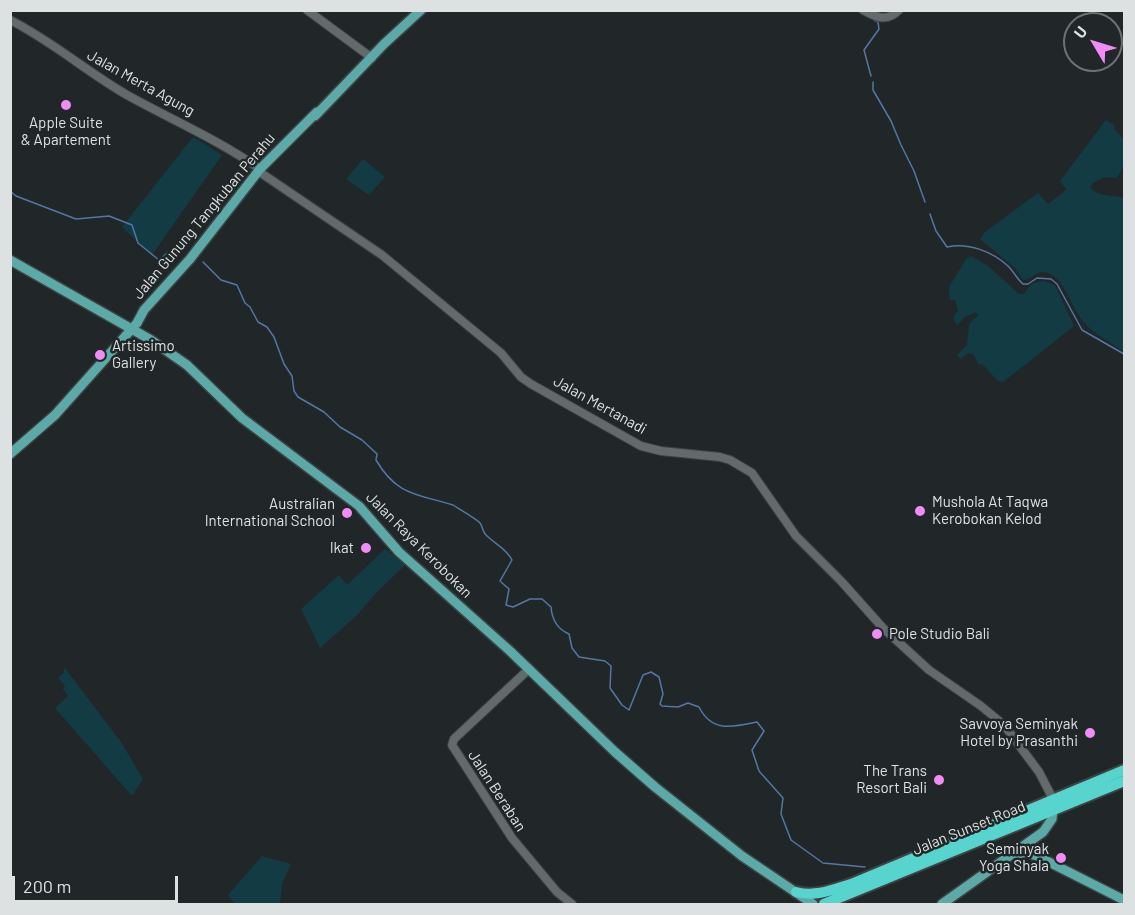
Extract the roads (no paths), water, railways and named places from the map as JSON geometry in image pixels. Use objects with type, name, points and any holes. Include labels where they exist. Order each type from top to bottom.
[{"type":"highway","name":"Jalan Sunset Road","points":[[824,904],[855,887],[1054,804],[1125,770]]},
{"type":"highway","name":"Jalan Sunset Road","points":[[1054,804],[1125,781]]},
{"type":"highway","points":[[796,892],[818,894],[855,887]]},
{"type":"highway","points":[[811,904],[855,887]]},
{"type":"highway","points":[[839,904],[855,887]]},
{"type":"main road","name":"Jalan Gunung Tangkuban Perahu","points":[[10,454],[55,415],[132,329],[144,310],[190,259],[260,171],[384,44],[421,10]]},
{"type":"main road","name":"Jalan Raya Kerobokan","points":[[10,260],[132,329],[180,360],[242,418],[351,500],[399,552],[529,669],[615,753],[655,788],[742,856],[811,904]]},
{"type":"main road","points":[[119,322],[124,331],[119,342]]},
{"type":"main road","points":[[942,904],[1043,832],[1052,819],[1054,804]]},
{"type":"main road","points":[[1014,854],[1026,853],[1037,856],[1125,900]]},
{"type":"street","points":[[307,10],[372,58]]},
{"type":"street","points":[[863,10],[883,18],[893,16],[899,10]]},
{"type":"street","name":"Jalan Merta Agung","points":[[10,20],[127,94],[203,133],[260,171]]},
{"type":"street","name":"Jalan Mertanadi","points":[[260,171],[382,255],[501,352],[524,380],[641,446],[661,451],[730,459],[752,473],[791,530],[901,646],[943,681],[981,706],[1004,725],[1039,772],[1054,804]]},
{"type":"street","name":"Jalan Beraban","points":[[529,669],[454,739],[452,745],[470,776],[519,848],[557,891],[572,904]]},
{"type":"waterway","points":[[871,76],[864,50],[879,29],[878,22],[874,20]]},
{"type":"waterway","points":[[873,82],[873,90],[891,121],[914,171],[925,202]]},
{"type":"waterway","points":[[10,191],[16,196],[76,219],[109,216],[132,225],[138,243],[159,260],[180,242]]},
{"type":"waterway","points":[[930,214],[936,231],[947,247],[972,247],[995,256],[1008,266],[1023,284],[1028,284],[1037,278],[1051,279],[1057,284],[1082,330],[1124,354]]},
{"type":"waterway","points":[[203,262],[221,280],[237,285],[245,303],[250,307],[258,322],[267,327],[292,376],[294,391],[298,397],[324,412],[340,427],[362,440],[377,454],[376,460],[384,472],[400,487],[409,492],[453,505],[480,523],[486,535],[512,560],[500,581]]},
{"type":"waterway","points":[[501,582],[509,589],[506,605],[513,607],[530,599],[542,599],[551,607],[558,627],[569,634],[572,648],[579,657],[605,661],[611,666],[610,688],[622,705],[629,710],[643,675],[651,672],[659,677],[663,694],[660,704],[662,706],[678,707],[688,703],[699,707],[710,721],[724,726],[757,722],[764,731],[752,750],[759,771],[783,798],[781,814],[791,840],[823,863],[865,867]]},
{"type":"place","name":"Apple Suite & Apartement","points":[[66,105]]},
{"type":"place","name":"Artissimo Gallery","points":[[100,355]]},
{"type":"place","name":"Mushola At Taqwa Kerobokan Kelod","points":[[920,511]]},
{"type":"place","name":"Australian International School","points":[[347,513]]},
{"type":"place","name":"Ikat","points":[[366,548]]},
{"type":"place","name":"Pole Studio Bali","points":[[877,634]]},
{"type":"place","name":"Savvoya Seminyak Hotel by Prasanthi","points":[[1090,733]]},
{"type":"place","name":"The Trans Resort Bali","points":[[939,780]]},
{"type":"place","name":"Seminyak Yoga Shala","points":[[1061,858]]}]
